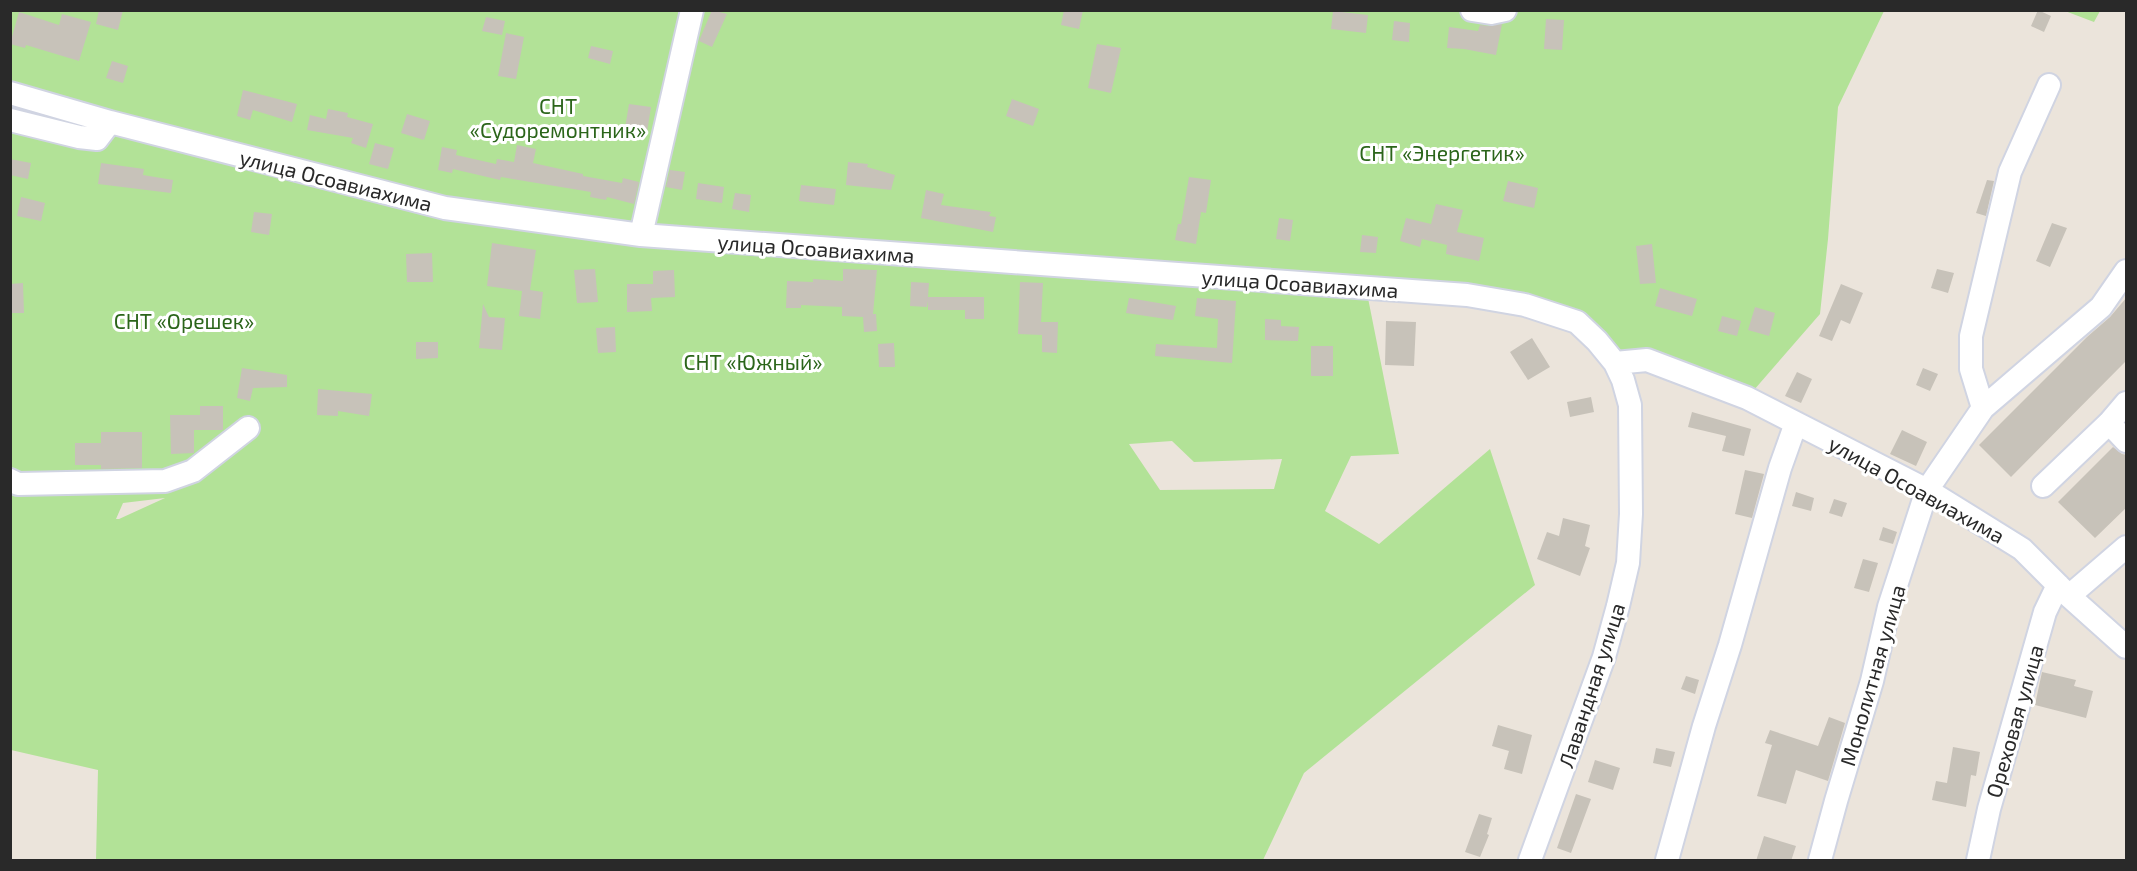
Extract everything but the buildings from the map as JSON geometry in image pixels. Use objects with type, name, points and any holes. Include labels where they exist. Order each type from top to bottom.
[{"type":"street","points":[[641,235],[692,10]]},
{"type":"street","points":[[1472,10],[1491,13],[1505,10]]},
{"type":"street","points":[[1983,408],[1971,369],[1971,336],[2010,172],[2049,85]]},
{"type":"street","name":"улица Осоавиахима","points":[[10,93],[110,122],[445,208],[641,235],[1467,295],[1525,305],[1577,322],[1598,340],[1615,363],[1647,360],[1747,398],[1927,490],[2022,549],[2127,647]]},
{"type":"street","points":[[10,120],[97,139],[110,122]]},
{"type":"street","name":"Монолитная улица","points":[[1820,861],[1872,681],[1889,607],[1927,490],[1983,408],[2101,307],[2127,271]]},
{"type":"street","name":"Лавандная улица","points":[[1530,861],[1604,657],[1628,563],[1631,514],[1630,405],[1623,380],[1615,363]]},
{"type":"street","points":[[2043,486],[2127,403]]},
{"type":"street","points":[[1667,861],[1704,726],[1730,645],[1780,468],[1796,423]]},
{"type":"street","points":[[2109,423],[2127,441]]},
{"type":"street","points":[[10,480],[18,484],[165,481],[193,471],[248,428]]},
{"type":"street","points":[[2064,590],[2127,547]]},
{"type":"street","name":"Ореховая улица","points":[[1978,861],[1989,809],[2045,612],[2064,590]]},
{"type":"green space","points":[[11,11],[1884,11],[1838,107],[1820,314],[1747,398],[1615,363],[1577,322],[1366,288],[1399,454],[1351,456],[1325,511],[1379,544],[1490,449],[1535,585],[1304,773],[1263,860],[96,860],[98,770],[11,750]],"holes":[[[1172,441],[1194,462],[1282,459],[1274,489],[1160,490],[1129,444]],[[165,498],[119,519],[116,519],[123,503]]]},
{"type":"green space","points":[[2065,11],[2100,11],[2094,22]]},
{"type":"park label","name":"СНТ «Судоремонтник»","points":[[558,117]]},
{"type":"park label","name":"СНТ «Энергетик»","points":[[1442,152]]},
{"type":"park label","name":"СНТ «Орешек»","points":[[184,320]]},
{"type":"park label","name":"СНТ «Южный»","points":[[753,361]]}]
